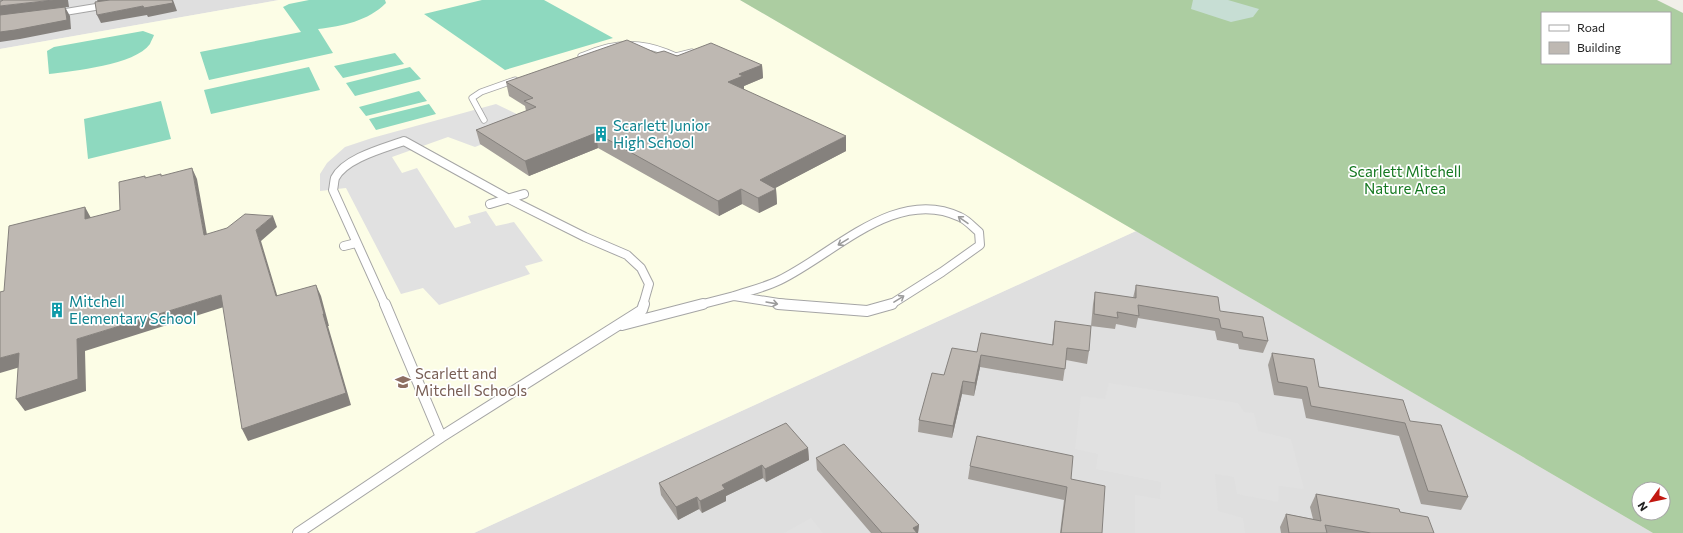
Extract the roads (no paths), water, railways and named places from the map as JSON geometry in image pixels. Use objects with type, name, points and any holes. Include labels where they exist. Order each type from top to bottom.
[{"type":"street","points":[[34,17],[138,0]]},
{"type":"lane","points":[[575,58],[611,45],[633,43],[655,47],[688,62],[695,56],[693,52],[676,56]]},
{"type":"lane","points":[[484,120],[472,98],[481,92],[525,76]]},
{"type":"lane","points":[[298,533],[441,437],[642,310],[649,284],[641,268],[627,255],[585,237],[508,199],[404,141],[363,156],[347,165],[336,177],[333,190],[386,307],[441,437]]},
{"type":"lane","points":[[490,204],[524,194]]},
{"type":"lane","points":[[613,328],[734,296],[780,280],[883,218],[903,211],[937,209],[961,217],[979,232],[980,245],[942,272],[889,306],[874,310],[867,311],[777,304],[734,296]]},
{"type":"lane","points":[[344,246],[356,243]]},
{"type":"place","name":"Scarlett Junior High School","points":[[601,134]]},
{"type":"place","name":"Mitchell Elementary School","points":[[57,310]]},
{"type":"place","name":"Scarlett and Mitchell Schools","points":[[403,382]]},
{"type":"park label","name":"Scarlett Mitchell Nature Area","points":[[1405,180]]}]
